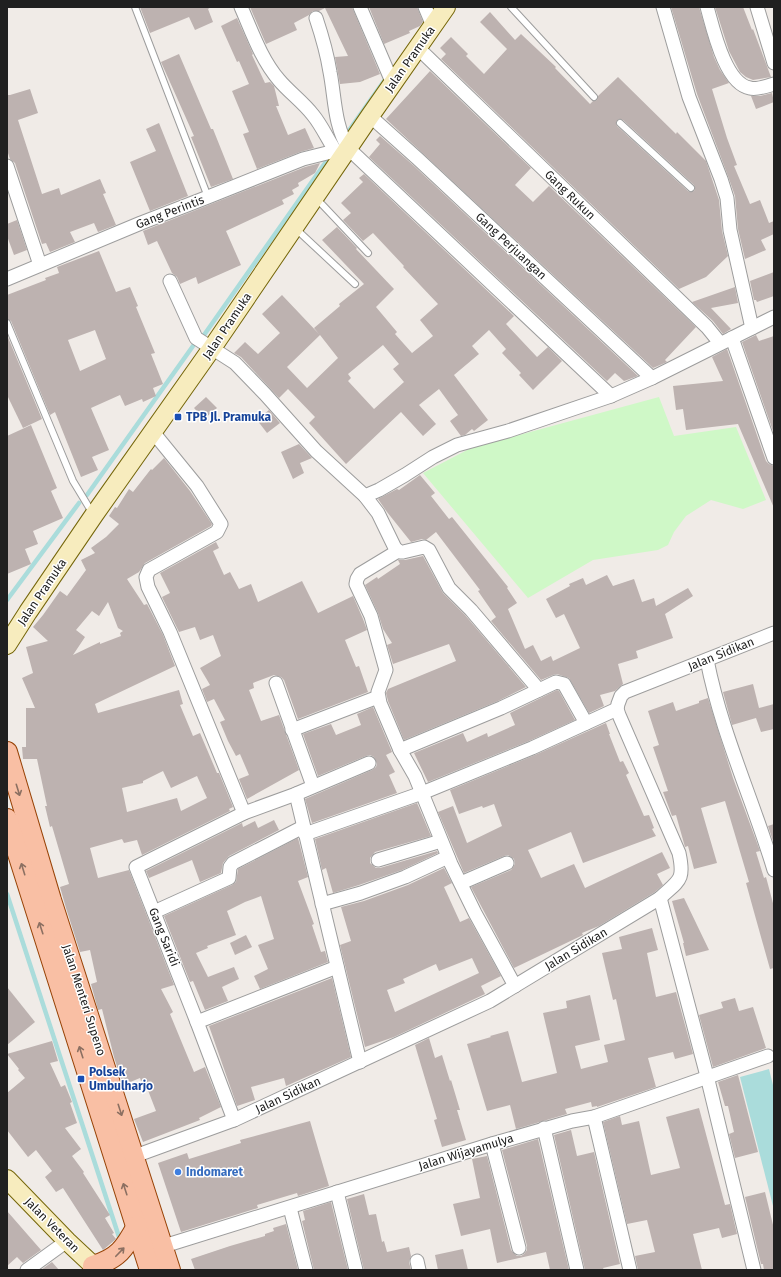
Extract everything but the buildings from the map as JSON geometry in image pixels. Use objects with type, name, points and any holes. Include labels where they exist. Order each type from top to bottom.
[{"type":"main road","name":"Jalan Pramuka","points":[[7,645],[94,515],[212,348],[315,197],[339,147],[370,116],[446,7]]},
{"type":"main road","name":"Jalan Menteri Supeno","points":[[7,752],[43,903],[150,1270]]},
{"type":"main road","name":"Jalan Menteri Supeno","points":[[7,819],[43,903],[135,1156],[164,1246],[170,1270]]},
{"type":"main road","name":"Jalan Veteran","points":[[7,1179],[95,1268]]},
{"type":"main road","points":[[95,1268],[114,1258],[128,1244],[137,1226]]},
{"type":"street","points":[[241,7],[268,64],[283,84],[313,115],[339,147],[611,396]]},
{"type":"street","points":[[360,7],[393,84]]},
{"type":"street","points":[[425,7],[433,26]]},
{"type":"street","points":[[663,7],[689,97],[727,198],[731,237],[752,328]]},
{"type":"street","points":[[707,7],[723,57],[734,77],[742,84],[752,89],[774,84]]},
{"type":"street","points":[[757,7],[774,63]]},
{"type":"street","points":[[316,18],[325,45],[328,60],[339,147]]},
{"type":"street","name":"Gang Rukun","points":[[418,48],[707,327],[726,341],[774,458]]},
{"type":"street","name":"Gang Perjuangan","points":[[370,116],[652,378]]},
{"type":"street","name":"Gang Perintis","points":[[7,279],[141,223],[303,159],[339,147]]},
{"type":"street","points":[[7,166],[40,265]]},
{"type":"street","points":[[170,281],[196,338],[235,363],[316,451],[365,496],[378,513],[393,546],[398,551],[403,552],[424,547],[427,548],[449,588],[471,610],[540,690]]},
{"type":"street","points":[[365,496],[405,475],[433,456],[457,445],[508,431],[611,396],[652,378],[774,317]]},
{"type":"street","points":[[153,432],[197,486],[221,524],[218,532],[149,570],[146,577],[148,587],[170,632],[244,813],[296,794],[369,763]]},
{"type":"street","points":[[398,551],[360,574],[357,579],[358,587],[371,616],[386,670],[380,685],[378,697],[400,750],[415,776],[448,857],[515,986]]},
{"type":"street","name":"Jalan Sidikan","points":[[135,1156],[234,1120],[490,1001],[660,898],[679,880],[682,875],[682,866],[679,853],[644,771],[624,730],[617,709],[619,700],[625,692],[773,636]]},
{"type":"street","points":[[707,660],[712,685],[723,720],[773,865]]},
{"type":"street","points":[[400,750],[556,682],[564,684],[586,723]]},
{"type":"street","points":[[276,683],[313,786]]},
{"type":"street","points":[[292,730],[378,697]]},
{"type":"street","points":[[154,912],[229,878],[230,867],[233,863],[304,831],[422,793],[532,748],[617,709]]},
{"type":"street","points":[[296,794],[360,1062]]},
{"type":"street","name":"Gang Saridi","points":[[234,1120],[136,867],[244,813]]},
{"type":"street","points":[[378,860],[441,841]]},
{"type":"street","points":[[322,904],[361,893],[448,857]]},
{"type":"street","points":[[461,883],[507,863]]},
{"type":"street","points":[[660,898],[707,1076],[754,1270]]},
{"type":"street","points":[[197,1022],[337,967]]},
{"type":"street","name":"Jalan Wijayamulya","points":[[164,1246],[544,1128],[594,1117],[707,1076],[768,1056]]},
{"type":"street","points":[[594,1117],[630,1270]]},
{"type":"street","points":[[544,1128],[577,1270]]},
{"type":"street","points":[[492,1144],[519,1248]]},
{"type":"street","points":[[337,1192],[356,1270]]},
{"type":"street","points":[[290,1208],[306,1270]]},
{"type":"street","points":[[27,1270],[67,1241]]},
{"type":"lane","points":[[135,7],[208,197]]},
{"type":"lane","points":[[511,7],[594,97]]},
{"type":"lane","points":[[620,123],[691,188]]},
{"type":"lane","points":[[315,197],[368,254]]},
{"type":"lane","points":[[295,227],[355,284]]},
{"type":"lane","points":[[7,323],[73,481],[94,515]]},
{"type":"green space","points":[[659,397],[674,436],[736,427],[766,500],[743,509],[711,500],[686,516],[674,532],[668,545],[658,550],[593,560],[528,598],[423,473],[471,448]]},
{"type":"water","points":[[769,1069],[774,1089],[774,1210],[740,1077]]},
{"type":"waterway","points":[[345,136],[384,81]]},
{"type":"waterway","points":[[204,335],[330,156]]},
{"type":"waterway","points":[[87,495],[193,346]]},
{"type":"waterway","points":[[7,600],[79,503]]},
{"type":"waterway","points":[[7,894],[120,1240]]},
{"type":"place","name":"TPB Jl. Pramuka","points":[[178,417]]},
{"type":"place","name":"Polsek Umbulharjo","points":[[81,1079]]},
{"type":"place","name":"Indomaret","points":[[178,1172]]}]
